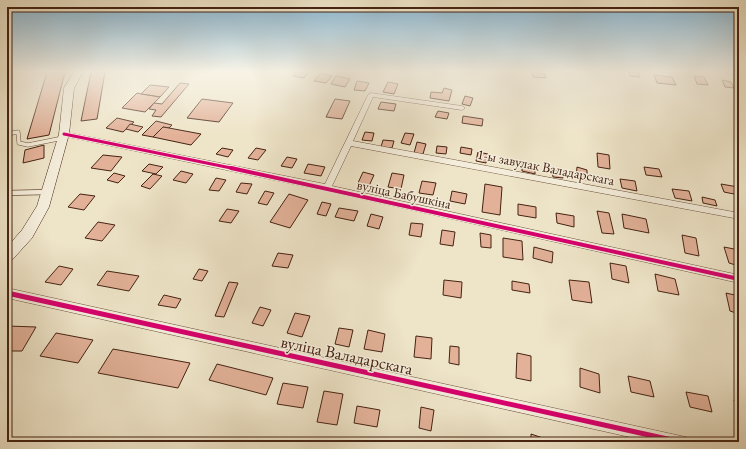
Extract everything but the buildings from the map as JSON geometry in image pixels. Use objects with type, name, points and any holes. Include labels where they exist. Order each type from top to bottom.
[{"type":"street","points":[[7,256],[27,234],[43,207],[63,136],[68,93]]},
{"type":"street","points":[[327,188],[371,95],[462,108]]},
{"type":"street","name":"вуліца Бабушкіна","points":[[63,136],[327,188],[739,279]]},
{"type":"street","name":"1-ы завулак Валадарскага","points":[[348,143],[739,216]]},
{"type":"street","name":"вуліца Валадарскага","points":[[7,293],[681,442]]},
{"type":"lane","points":[[7,134],[18,132],[19,143],[28,145],[63,136]]},
{"type":"lane","points":[[7,193],[48,192]]},
{"type":"cycle path","points":[[64,134],[327,188],[739,279]]},
{"type":"cycle path","points":[[7,293],[681,442]]}]
